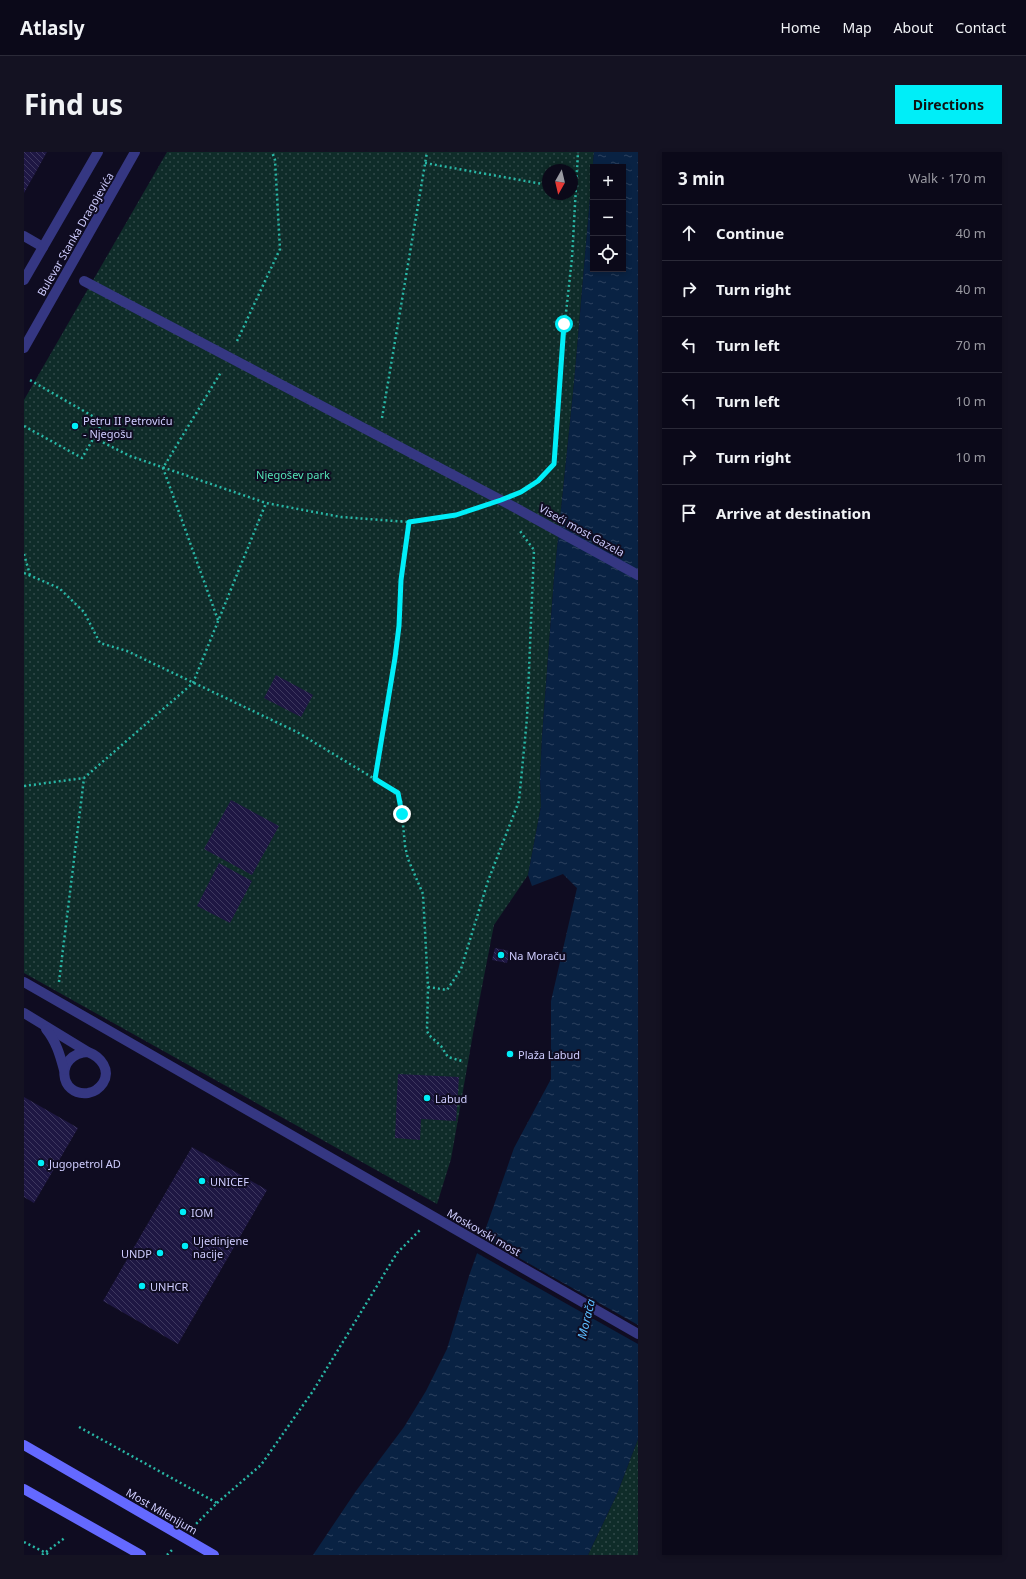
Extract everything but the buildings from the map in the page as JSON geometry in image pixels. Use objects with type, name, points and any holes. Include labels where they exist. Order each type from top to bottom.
[{"type":"main road","name":"Most Milenijum","points":[[24,1445],[214,1555]]},
{"type":"main road","points":[[24,1489],[78,1521],[141,1555]]},
{"type":"street","name":"Bulevar Stanka Dragojevića","points":[[24,280],[98,152]]},
{"type":"street","name":"Bulevar Stanka Dragojevića","points":[[24,348],[136,152]]},
{"type":"street","points":[[24,236],[43,247]]},
{"type":"street","name":"Viseći most Gazela","points":[[84,282],[379,435],[638,575]]},
{"type":"street","name":"Moskovski most","points":[[24,982],[638,1334]]},
{"type":"street","points":[[24,1013],[100,1058],[105,1070],[105,1077],[99,1088],[86,1094],[72,1090],[65,1078],[60,1054],[53,1039],[42,1025]]},
{"type":"street","points":[[64,1070],[69,1059],[75,1055],[88,1052]]},
{"type":"path","points":[[163,468],[230,357],[280,249],[275,160],[272,152]]},
{"type":"path","points":[[379,435],[427,152]]},
{"type":"path","points":[[577,164],[578,152]]},
{"type":"path","points":[[426,163],[542,184]]},
{"type":"path","points":[[94,438],[130,456],[266,503],[341,517],[409,522],[456,515],[521,492],[538,481],[554,464],[561,358],[572,258],[575,200]]},
{"type":"path","points":[[24,426],[82,458],[103,422],[28,379]]},
{"type":"path","points":[[163,468],[218,620]]},
{"type":"path","points":[[24,786],[84,778],[193,683],[266,503]]},
{"type":"path","points":[[375,779],[395,658],[400,620],[401,580],[409,522]]},
{"type":"path","points":[[428,987],[448,990],[461,969],[488,881],[519,801],[527,718],[534,550]]},
{"type":"path","points":[[24,554],[30,576]]},
{"type":"path","points":[[24,573],[60,588],[84,612],[100,643],[127,651],[297,732],[398,793],[408,859],[423,894],[428,987],[427,1032],[441,1046],[448,1057],[462,1061]]},
{"type":"path","points":[[57,1000],[84,778]]},
{"type":"path","points":[[192,1529],[217,1503],[261,1465],[313,1391],[397,1253],[425,1225]]},
{"type":"path","points":[[79,1427],[217,1503]]},
{"type":"path","points":[[42,1555],[66,1537]]},
{"type":"path","points":[[24,1542],[50,1555]]},
{"type":"path","points":[[167,1555],[177,1545]]},
{"type":"green space","name":"Njegošev park","points":[[167,152],[594,152],[593,164],[590,164],[590,198],[574,383],[554,578],[542,737],[540,779],[541,806],[528,875],[494,925],[451,1159],[437,1204],[24,973],[24,400]]},
{"type":"green space","points":[[638,1439],[638,1555],[588,1555],[617,1494]]},
{"type":"water","name":"Morača","points":[[594,152],[638,152],[638,1439],[617,1494],[588,1555],[313,1555],[356,1491],[404,1427],[426,1391],[447,1349],[469,1276],[514,1148],[551,1079],[551,1001],[577,888],[563,874],[532,886],[528,875],[541,806],[540,779],[542,737],[554,578],[574,383],[590,198],[590,272],[626,272],[626,164],[593,164]]},
{"type":"pier","points":[[480,1236],[638,1325],[638,1344],[475,1252]]},
{"type":"place","name":"Petru II Petroviću - Njegošu","points":[[75,426]]},
{"type":"place","name":"Na Moraču","points":[[501,955]]},
{"type":"place","name":"Plaža Labud","points":[[510,1054]]},
{"type":"place","name":"Labud","points":[[427,1098]]},
{"type":"place","name":"Jugopetrol AD","points":[[41,1163]]},
{"type":"place","name":"UNICEF","points":[[202,1181]]},
{"type":"place","name":"IOM","points":[[183,1212]]},
{"type":"place","name":"Ujedinjene nacije","points":[[185,1246]]},
{"type":"place","name":"UNDP","points":[[160,1253]]},
{"type":"place","name":"UNHCR","points":[[142,1286]]},
{"type":"route","points":[[402,814],[398,793],[375,779],[395,658],[401,601],[401,580],[409,522],[456,515],[521,492],[538,481],[554,464],[564,324]]}]
